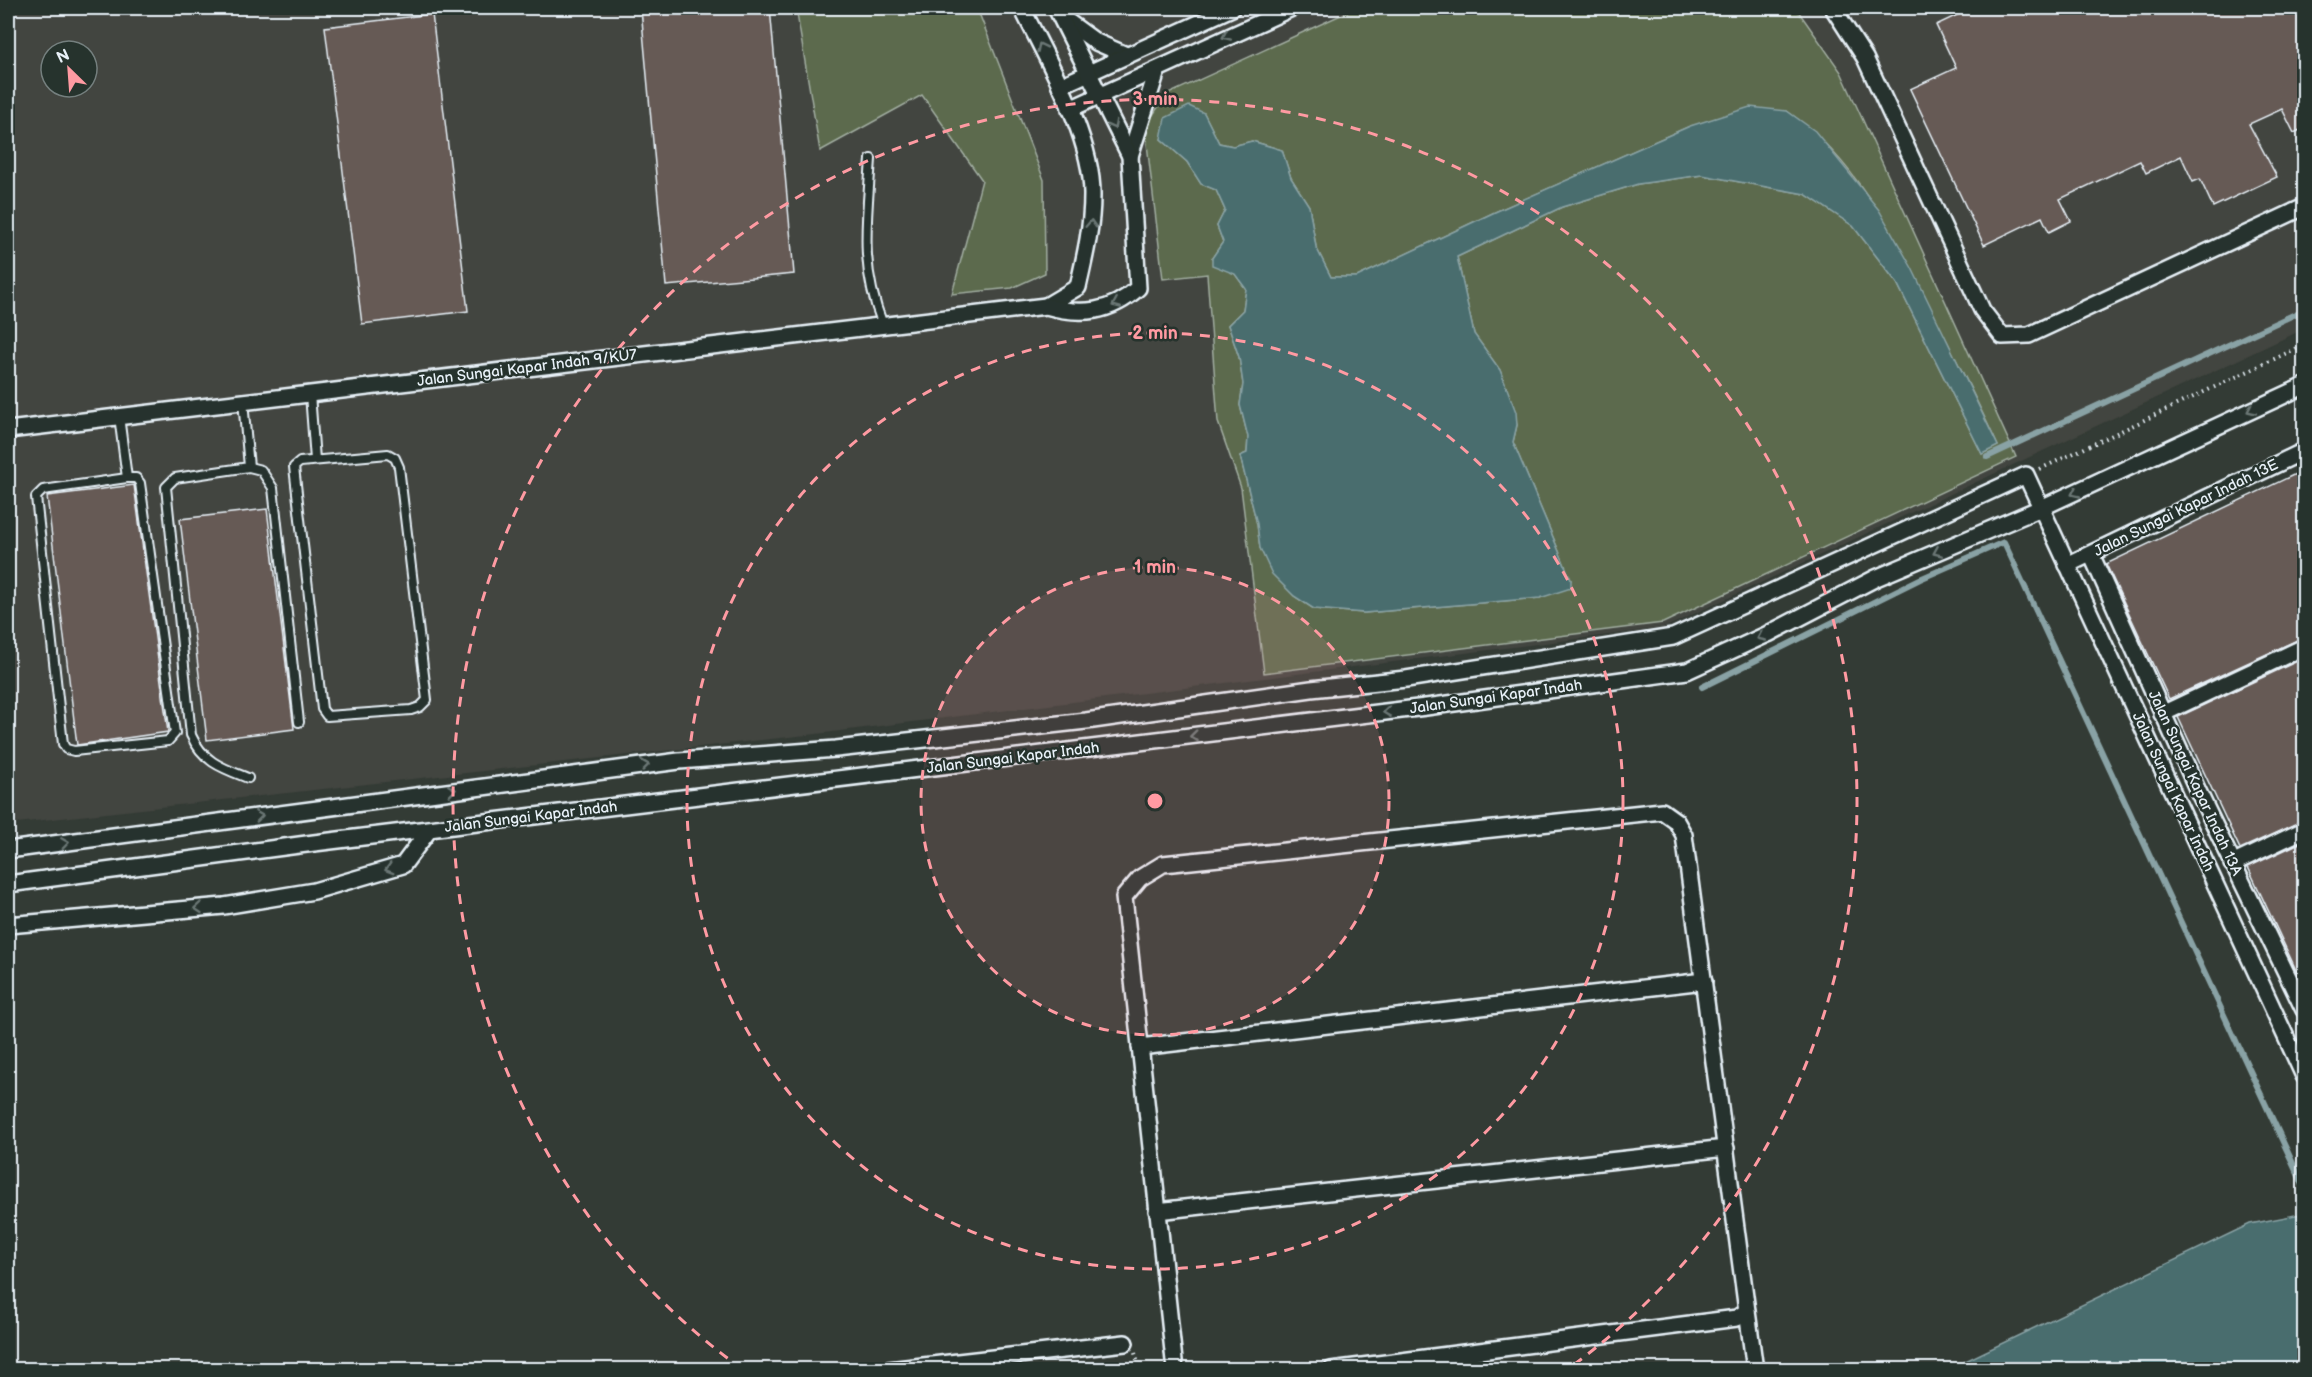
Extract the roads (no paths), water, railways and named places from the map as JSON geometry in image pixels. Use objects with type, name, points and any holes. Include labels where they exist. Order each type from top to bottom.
[{"type":"street","points":[[1022,8],[1070,109],[1086,153],[1093,193],[1090,235],[1078,286],[1046,306]]},
{"type":"street","points":[[1060,86],[1232,8]]},
{"type":"street","points":[[1070,109],[1174,62],[1199,48],[1292,8]]},
{"type":"street","points":[[1833,8],[1865,58],[1982,310],[2002,336],[2029,335],[2304,207]]},
{"type":"street","points":[[1058,12],[1096,42],[1132,52]]},
{"type":"street","points":[[1058,12],[1130,156]]},
{"type":"street","points":[[1046,306],[1070,313],[1104,308],[1122,303],[1138,288],[1130,156],[1157,70]]},
{"type":"street","name":"Jalan Sungai Kapar Indah 9/KU7","points":[[8,430],[310,394],[879,314],[1046,306]]},
{"type":"street","points":[[2041,508],[2304,386]]},
{"type":"street","name":"Jalan Sungai Kapar Indah 13E","points":[[2067,565],[2304,451]]},
{"type":"street","name":"Jalan Sungai Kapar Indah","points":[[8,850],[679,761],[836,749],[1086,721],[1311,689],[1406,679],[1673,638],[2026,476],[2304,1076]]},
{"type":"street","name":"Jalan Sungai Kapar Indah","points":[[8,884],[1414,709],[1687,670],[1768,634],[1876,578],[2041,508]]},
{"type":"street","name":"Jalan Sungai Kapar Indah 13A","points":[[2091,554],[2232,864],[2304,1010]]},
{"type":"street","points":[[2162,714],[2304,647]]},
{"type":"street","points":[[1175,1370],[1124,897],[1140,879],[1163,864],[1662,811],[1676,821],[1684,835],[1755,1370]]},
{"type":"street","points":[[8,925],[224,906],[314,891],[403,865],[429,830]]},
{"type":"street","points":[[2232,864],[2304,830]]},
{"type":"street","points":[[1140,1047],[1704,981]]},
{"type":"street","points":[[1157,1211],[1726,1148]]},
{"type":"street","points":[[1331,1370],[1737,1318],[1747,1311]]},
{"type":"street","points":[[888,1370],[1125,1343]]},
{"type":"lane","points":[[871,159],[866,262],[879,314]]},
{"type":"lane","points":[[310,394],[315,460]]},
{"type":"lane","points":[[243,402],[249,467]]},
{"type":"lane","points":[[120,416],[127,478]]},
{"type":"lane","points":[[387,454],[395,458],[399,467],[427,700],[420,707],[335,718],[327,716],[322,709],[294,467],[300,462],[315,460],[387,454]]},
{"type":"lane","points":[[248,778],[220,767],[198,752],[191,735],[166,487],[168,482],[176,478],[249,467],[261,470],[267,475],[273,488],[299,722]]},
{"type":"lane","points":[[127,478],[136,478],[141,483],[175,733],[168,741],[74,751],[66,749],[63,744],[36,497],[43,490],[127,478]]},
{"type":"water","points":[[1189,106],[1204,113],[1219,143],[1233,146],[1252,141],[1282,150],[1291,178],[1309,206],[1316,247],[1331,277],[1357,277],[1495,212],[1690,126],[1750,107],[1787,111],[1815,131],[1879,210],[1912,268],[1998,446],[1982,454],[1897,283],[1853,226],[1805,194],[1702,175],[1638,184],[1562,207],[1457,257],[1474,334],[1500,370],[1516,412],[1517,425],[1513,442],[1571,580],[1571,588],[1540,598],[1364,613],[1314,609],[1294,596],[1272,574],[1260,548],[1257,524],[1240,456],[1247,453],[1248,437],[1240,405],[1243,384],[1239,357],[1228,325],[1243,310],[1246,289],[1235,274],[1212,265],[1212,258],[1223,242],[1217,226],[1225,210],[1216,190],[1201,184],[1187,162],[1161,139],[1165,118]]},
{"type":"water","points":[[2301,1214],[2304,1230],[2304,1369],[1949,1369],[2250,1224]]},
{"type":"waterway","points":[[1987,457],[2304,310]]},
{"type":"waterway","points":[[1702,687],[1920,579],[2004,542],[2304,1187]]}]
